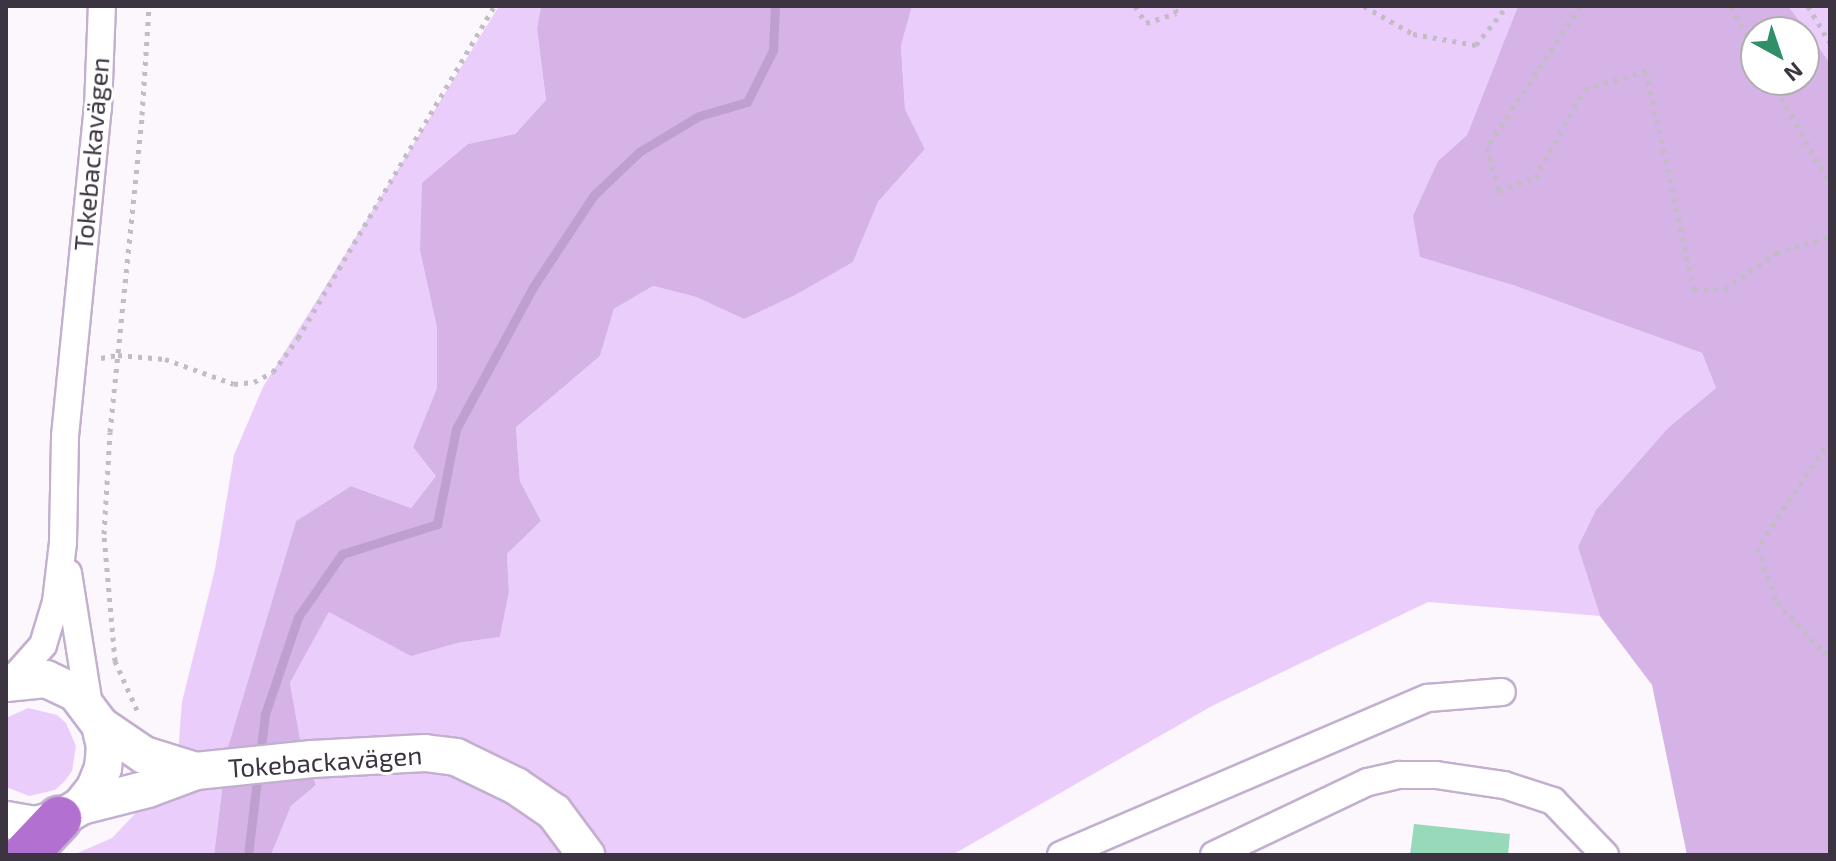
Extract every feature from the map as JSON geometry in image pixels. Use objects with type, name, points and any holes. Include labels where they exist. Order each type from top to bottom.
[{"type":"highway","points":[[25,855],[70,812]]},
{"type":"street","name":"Tokebackavägen","points":[[9,681],[43,645],[49,629],[63,542],[65,436],[98,108],[102,6]]},
{"type":"street","name":"Tokebackavägen","points":[[63,542],[94,715]]},
{"type":"street","points":[[9,681],[37,678],[62,684],[94,715],[144,755],[196,771]]},
{"type":"street","points":[[1061,855],[1428,698],[1502,692]]},
{"type":"street","points":[[70,812],[95,788],[103,768],[105,746],[94,715]]},
{"type":"street","name":"Tokebackavägen","points":[[6,820],[35,825],[196,771],[312,759],[425,753],[456,757],[493,772],[554,812],[586,855]]},
{"type":"street","points":[[1214,855],[1368,782],[1411,775],[1504,785],[1553,801],[1605,855]]},
{"type":"path","points":[[144,721],[123,684],[110,627],[104,534],[149,6]]},
{"type":"path","points":[[72,364],[118,355],[165,359],[234,384],[254,382],[273,372],[298,338],[494,6]]},
{"type":"path","points":[[1135,6],[1146,23],[1176,13],[1175,6]]},
{"type":"path","points":[[1364,6],[1413,34],[1476,45],[1507,6]]},
{"type":"path","points":[[1580,6],[1487,147],[1499,191],[1535,178],[1585,89],[1646,71],[1694,289],[1725,289],[1776,253],[1830,236]]},
{"type":"path","points":[[1808,6],[1830,43]]},
{"type":"path","points":[[1780,96],[1830,184]]},
{"type":"path","points":[[1830,440],[1757,548],[1777,602],[1825,654],[1830,647]]},
{"type":"shaded area","points":[[499,6],[541,6],[537,29],[546,100],[515,134],[468,144],[420,251],[437,328],[437,388],[413,447],[437,475],[411,508],[351,486],[296,521],[227,750],[214,855],[73,855],[112,838],[146,802],[178,753],[182,702],[215,569],[234,455],[263,387]]},
{"type":"shaded area","points":[[541,6],[912,6],[901,46],[905,109],[925,149],[878,202],[853,262],[795,295],[744,319],[696,297],[653,286],[614,309],[600,356],[516,427],[520,481],[541,521],[507,554],[509,592],[500,637],[457,643],[411,656],[329,612],[290,683],[301,744],[316,785],[291,806],[271,855],[214,855],[227,750],[296,521],[351,486],[411,508],[436,476],[413,447],[437,388],[437,328],[420,251],[422,183],[468,144],[515,134],[546,100],[537,29]]},
{"type":"shaded area","points":[[912,6],[1518,6],[1467,135],[1438,161],[1513,285],[1702,353],[1716,388],[1669,427],[1578,547],[1600,616],[1428,602],[1212,706],[952,855],[271,855],[291,806],[316,785],[301,744],[290,683],[329,612],[368,630],[457,643],[500,637],[509,592],[507,554],[541,521],[520,481],[516,426],[600,356],[614,309],[653,286],[696,297],[744,319],[853,262],[878,202],[925,149],[905,109],[901,46]]},
{"type":"shaded area","points":[[1518,6],[1788,6],[1795,16],[1740,16],[1740,96],[1820,96],[1820,49],[1830,63],[1830,855],[1687,855],[1652,685],[1600,616],[1578,547],[1596,510],[1669,427],[1716,388],[1702,353],[1513,285],[1420,257],[1413,216],[1438,161],[1467,135]]},
{"type":"shaded area","points":[[1788,6],[1830,6],[1830,63],[1820,51],[1820,16],[1793,16]]},
{"type":"shaded area","points":[[28,708],[57,715],[66,723],[76,746],[72,771],[65,781],[55,790],[29,796],[6,787],[6,718]]},
{"type":"building","points":[[1414,824],[1510,834],[1508,855],[1410,855]]},
{"type":"waterway","points":[[260,756],[265,714],[298,617],[342,554],[437,524],[456,429],[533,287],[594,195],[639,152],[699,116],[747,102],[773,50],[775,6]]},
{"type":"waterway","points":[[248,855],[258,771]]}]
